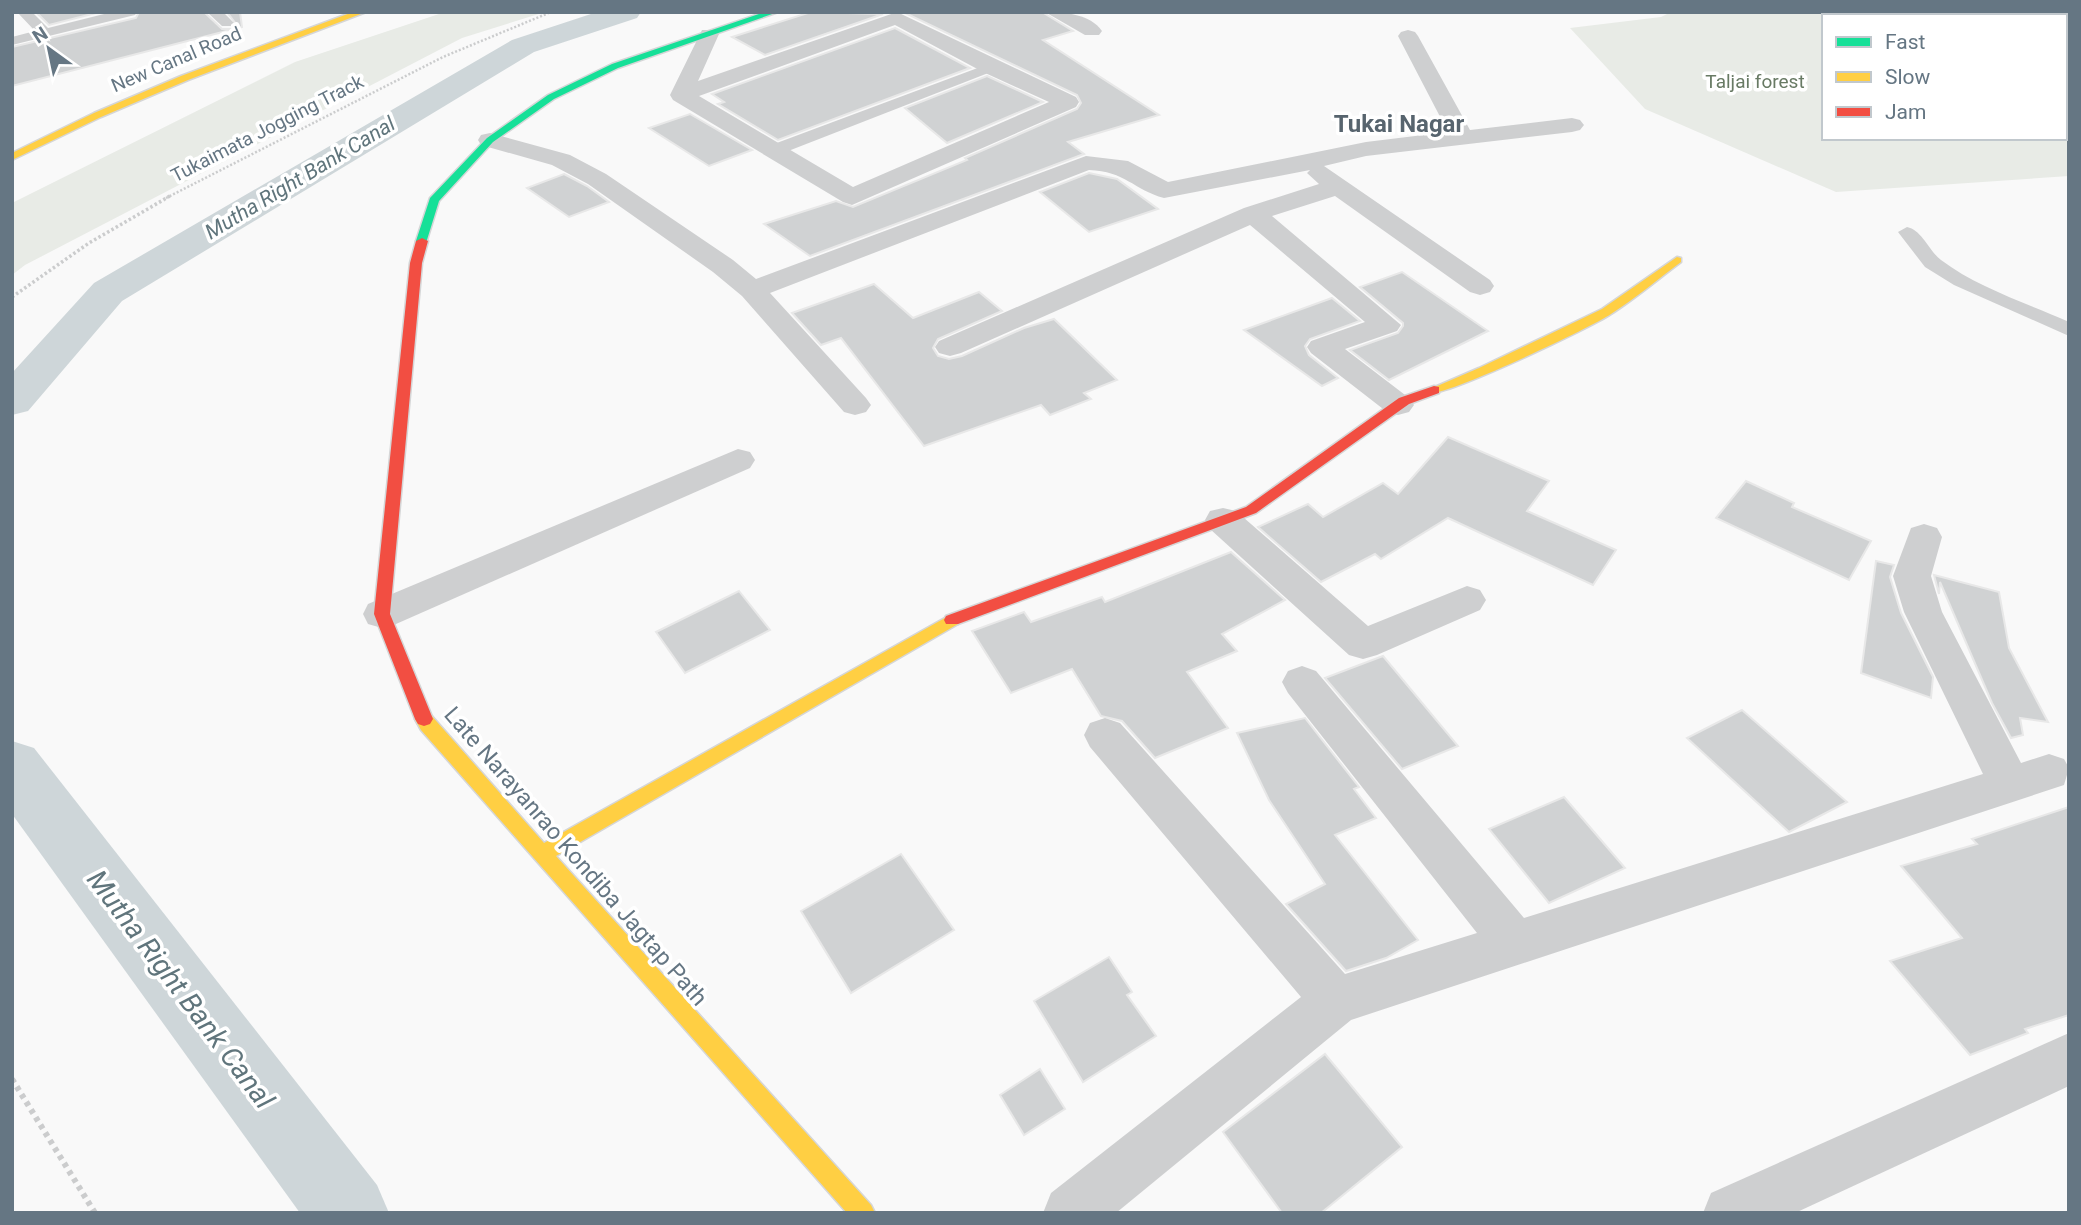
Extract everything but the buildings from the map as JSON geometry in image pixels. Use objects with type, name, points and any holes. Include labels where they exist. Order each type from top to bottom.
[{"type":"street","name":"New Canal Road","points":[[12,157],[144,94],[263,46],[362,12]]},
{"type":"street","name":"Late Narayanrao Kondiba Jagtap Path","points":[[774,12],[615,66],[551,97],[490,140],[434,200],[416,263],[383,614],[427,725],[863,1213]]},
{"type":"street","points":[[1055,12],[1092,31]]},
{"type":"street","points":[[896,18],[991,67],[1068,102],[852,197],[681,95],[896,18]]},
{"type":"street","points":[[681,95],[709,34]]},
{"type":"street","points":[[1408,36],[1462,136]]},
{"type":"street","points":[[752,290],[1086,163],[1106,162],[1127,167],[1164,190],[1366,149],[1572,125]]},
{"type":"street","points":[[490,140],[561,160],[597,179],[723,266],[752,290],[855,405]]},
{"type":"street","points":[[1307,163],[1480,286]]},
{"type":"street","points":[[950,347],[1072,296],[1253,214],[1339,186]]},
{"type":"street","points":[[1253,214],[1386,325],[1322,347],[1398,405]]},
{"type":"street","points":[[542,854],[958,617],[1251,510],[1398,405],[1485,371],[1606,312],[1677,260]]},
{"type":"street","points":[[383,614],[738,460]]},
{"type":"street","points":[[1223,520],[1363,644],[1467,600]]},
{"type":"street","points":[[1071,1213],[1335,1000],[2029,778],[1923,612],[1912,576],[1924,537]]},
{"type":"street","points":[[1302,681],[1515,943]]},
{"type":"street","points":[[1105,735],[1335,1000]]},
{"type":"street","points":[[1731,1213],[2069,1059]]},
{"type":"lane","points":[[24,12],[45,33]]},
{"type":"lane","points":[[12,41],[130,12]]},
{"type":"lane","points":[[214,12],[227,23]]},
{"type":"lane","points":[[772,151],[991,67]]},
{"type":"lane","points":[[1907,233],[1932,263],[1961,281],[2069,330]]},
{"type":"path","name":"Tukaimata Jogging Track","points":[[12,297],[46,271],[199,178],[437,60],[551,12]]},
{"type":"path","points":[[12,1079],[95,1213]]},
{"type":"green space","points":[[445,12],[545,12],[462,38],[25,265],[12,275],[12,203],[295,62]]},
{"type":"green space","name":"Taljai forest","points":[[1671,12],[2069,12],[2069,176],[1836,192],[1645,109],[1570,28],[1661,17]]},
{"type":"waterway","name":"Mutha Right Bank Canal","points":[[12,401],[108,292],[523,46],[627,12]]},
{"type":"waterway","name":"Mutha Right Bank Canal","points":[[12,766],[349,1213]]},
{"type":"traffic: fast","points":[[422,241],[434,200],[490,140],[551,97],[615,66],[774,12]]},
{"type":"traffic: slow","points":[[12,157],[97,115],[184,78],[362,12]]},
{"type":"traffic: slow","points":[[1434,390],[1484,371],[1606,312],[1677,260]]},
{"type":"traffic: slow","points":[[542,854],[952,620]]},
{"type":"traffic: slow","points":[[424,719],[863,1213]]},
{"type":"traffic: jam","points":[[422,241],[416,263],[382,614],[424,719]]},
{"type":"traffic: jam","points":[[952,620],[1251,510],[1404,401],[1434,390]]},
{"type":"district","name":"Tukai Nagar","points":[[1399,124]]}]
